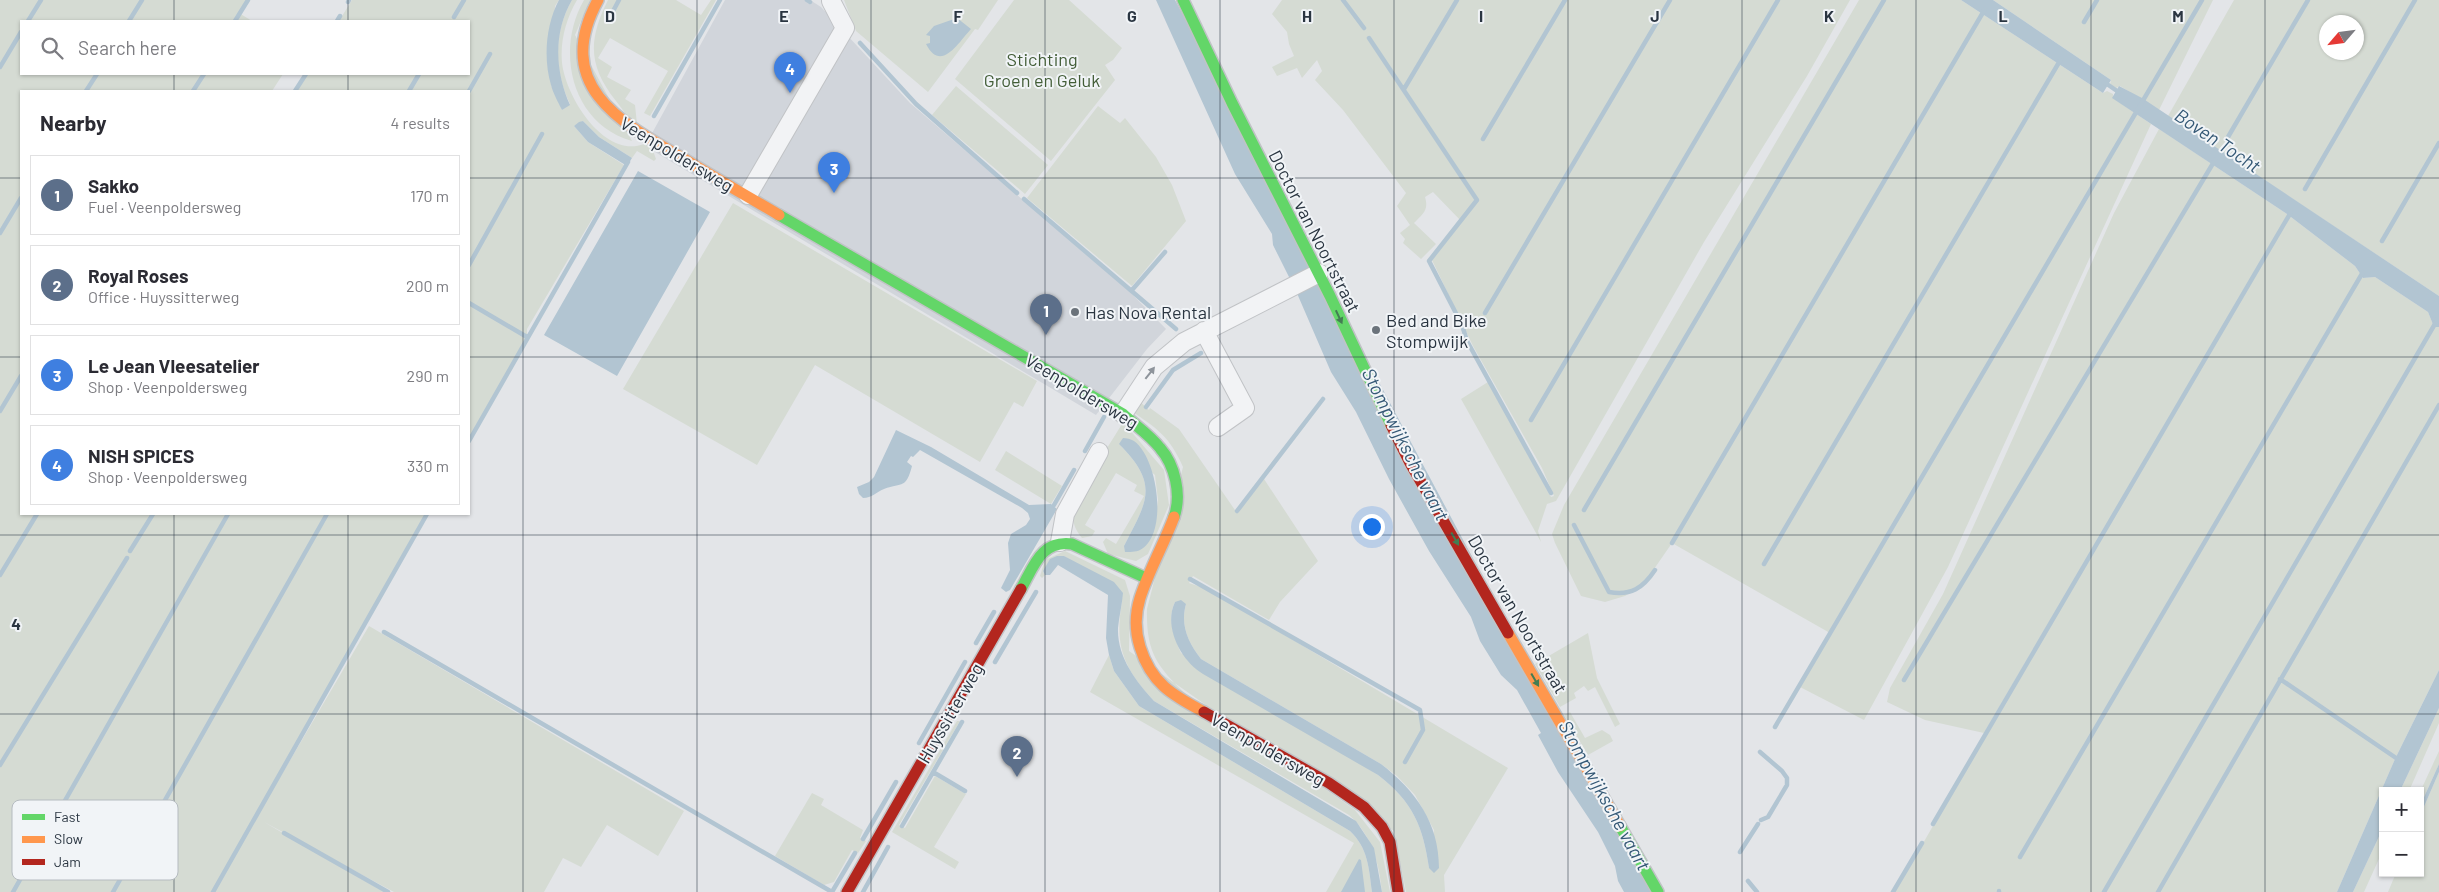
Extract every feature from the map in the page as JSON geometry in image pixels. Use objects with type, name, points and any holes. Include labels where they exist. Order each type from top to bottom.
[{"type":"street","name":"Veenpoldersweg","points":[[598,0],[585,27],[584,56],[589,82],[597,97],[612,114],[626,125],[1144,428],[1166,453],[1177,482],[1176,518],[1164,546],[1146,578],[1136,612],[1136,636],[1146,666],[1170,694],[1320,778],[1372,814],[1390,841],[1398,892]]},
{"type":"street","name":"Doctor van Noortstraat","points":[[1184,0],[1233,108],[1410,463],[1658,892]]},
{"type":"street","name":"Veenpoldersweg","points":[[748,195],[844,28],[831,1]]},
{"type":"street","points":[[1123,414],[1154,367],[1184,342],[1315,274]]},
{"type":"street","points":[[1204,331],[1245,408],[1218,427]]},
{"type":"street","points":[[1099,452],[1065,514],[1060,542],[1072,544],[1146,578]]},
{"type":"street","name":"Huyssitterweg","points":[[847,892],[1028,576],[1042,553],[1050,545],[1060,542]]},
{"type":"shaded area","points":[[725,0],[810,0],[821,7],[910,103],[1130,292],[1166,329],[1147,349],[1096,415],[645,146]]},
{"type":"green space","points":[[0,0],[39,0],[27,20],[20,20],[20,32],[0,65]]},
{"type":"green space","points":[[41,0],[247,0],[239,13],[250,20],[30,20]]},
{"type":"green space","points":[[352,0],[559,0],[555,6],[551,85],[562,110],[570,104],[561,78],[558,52],[559,39],[561,26],[572,0],[577,0],[567,22],[562,47],[562,63],[571,92],[579,108],[602,134],[615,142],[629,146],[644,144],[652,148],[656,159],[654,161],[637,151],[632,158],[599,137],[583,121],[574,126],[588,142],[624,165],[527,329],[527,337],[470,439],[470,90],[298,90],[307,75],[470,75],[470,20],[340,20]]},
{"type":"green space","points":[[584,0],[590,0],[575,35],[632,141],[611,132],[595,119],[582,102],[574,83],[570,62],[571,41],[575,20]]},
{"type":"green space","points":[[608,0],[676,0],[701,15],[711,0],[716,0],[650,116],[644,113],[668,71],[610,38],[598,58],[612,67],[607,77],[631,90],[625,99],[635,105],[637,124],[626,114],[607,88],[596,64],[594,40],[601,14]]},
{"type":"green space","points":[[844,0],[998,0],[978,30],[975,29],[928,92],[856,31]]},
{"type":"green space","name":"Stichting Groen en Geluk","points":[[1014,0],[1069,0],[1122,48],[1113,60],[1105,65],[1115,80],[1051,161],[955,79]]},
{"type":"green space","points":[[1282,0],[1850,0],[1807,76],[1704,242],[1556,501],[1547,504],[1538,531],[1541,542],[1461,399],[1488,382],[1551,497],[1554,496],[1542,468],[1473,346],[1432,260],[1462,222],[1433,192],[1425,197],[1426,209],[1414,223],[1436,244],[1421,259],[1403,243],[1405,239],[1400,233],[1410,225],[1397,206],[1406,193],[1343,110],[1315,80],[1322,71],[1317,60],[1302,78],[1297,68],[1277,76],[1272,67],[1294,56],[1287,32],[1272,14]]},
{"type":"green space","points":[[1859,0],[1961,0],[2103,93],[2107,91],[2113,94],[2113,98],[2151,124],[1948,567],[1864,720],[1800,687],[1830,633],[1672,543],[1643,585],[1625,596],[1605,602],[1581,596],[1552,534],[1564,505]]},
{"type":"green space","points":[[1993,0],[2213,0],[2159,110],[2120,86],[2116,88],[2110,85],[2111,80]]},
{"type":"green space","points":[[2234,0],[2439,0],[2439,296],[2168,116]]},
{"type":"green space","points":[[20,35],[20,75],[282,75],[273,90],[20,90],[20,515],[426,515],[272,791],[369,626],[684,811],[658,856],[607,825],[581,867],[563,858],[544,892],[394,892],[264,822],[384,892],[0,892],[0,68]]},
{"type":"green space","points":[[956,86],[1048,165],[1025,194],[932,115]]},
{"type":"green space","points":[[1098,106],[1120,123],[1125,118],[1156,157],[1172,185],[1186,221],[1132,286],[1027,198]]},
{"type":"green space","points":[[2159,129],[2287,214],[2355,266],[2363,278],[2375,277],[2428,312],[2434,327],[2439,327],[2439,670],[2383,787],[2379,787],[2379,796],[2337,892],[1895,892],[2095,544],[1984,733],[1925,720],[1887,702],[1890,688],[1943,594],[2114,213]]},
{"type":"green space","points":[[733,203],[1037,381],[1023,407],[1014,402],[980,462],[815,365],[757,465],[623,389]]},
{"type":"green space","points":[[1137,399],[1149,410],[1150,408],[1179,429],[1237,513],[1264,479],[1318,561],[1280,602],[1269,620],[1193,576],[1189,583],[1201,587],[1268,625],[1508,768],[1444,875],[1445,892],[1406,892],[1394,831],[1186,694],[1160,666],[1148,636],[1147,609],[1183,467],[1173,448],[1162,434],[1131,411]],"holes":[[[1175,602],[1186,604],[1184,612],[1186,633],[1201,659],[1381,764],[1397,776],[1415,795],[1434,830],[1429,868],[1427,853],[1414,816],[1408,805],[1390,785],[1378,775],[1181,653],[1174,634],[1172,614]]]},
{"type":"green space","points":[[1123,422],[1164,470],[1169,505],[1148,554],[1136,561],[1108,554],[1103,542],[1106,538],[1116,544],[1144,496],[1134,491],[1137,485],[1116,473],[1085,525],[1095,531],[1092,536],[1082,538],[1073,520],[1075,507],[1080,495]],"holes":[[[1119,444],[1155,475],[1158,500],[1154,528],[1124,546],[1139,517],[1146,493],[1145,482],[1140,471],[1132,458]]]},
{"type":"green space","points":[[1006,451],[1062,486],[1051,504],[995,470]]},
{"type":"green space","points":[[1065,551],[1125,580],[1130,596],[1129,651],[1355,810],[1380,842],[1390,892],[1382,892],[1373,850],[1363,831],[1349,815],[1154,701],[1135,678],[1124,656],[1119,632],[1122,602],[1064,556],[1043,571],[1045,575],[1042,578],[1040,576],[1045,560]]},
{"type":"green space","points":[[1588,633],[1597,678],[1620,724],[1615,727],[1595,687],[1588,691],[1584,686],[1574,693],[1576,698],[1560,707],[1535,664]]},
{"type":"green space","points":[[1109,655],[1114,671],[1139,706],[1350,831],[1361,844],[1367,859],[1372,892],[1326,892],[1354,843],[1090,692]]},
{"type":"green space","points":[[2439,708],[2439,723],[2411,787],[2402,787]]},
{"type":"green space","points":[[1570,712],[1585,738],[1602,730],[1610,735],[1613,741],[1588,755],[1564,715]]},
{"type":"green space","points":[[957,721],[960,721],[899,825],[905,828],[935,776],[966,794],[934,847],[959,862],[955,869],[892,832]]},
{"type":"green space","points":[[2439,751],[2439,764],[2424,797],[2424,787],[2422,787]]},
{"type":"green space","points":[[2439,772],[2439,892],[2388,892],[2394,877],[2424,877],[2424,807]]},
{"type":"green space","points":[[812,793],[824,799],[821,805],[863,830],[860,838],[866,841],[858,853],[852,850],[834,882],[824,885],[775,856]]},
{"type":"green space","points":[[2379,837],[2379,859],[2364,892],[2353,892]]},
{"type":"water","points":[[559,0],[572,0],[566,13],[559,39],[558,52],[561,79],[570,105],[562,110],[551,85],[547,64],[549,30]]},
{"type":"water","name":"Stompwijksche vaart","points":[[1156,0],[1175,0],[1651,892],[1624,892],[1618,881],[1615,866],[1598,832],[1558,772],[1538,735],[1541,733],[1517,690],[1501,675],[1480,641],[1471,617],[1429,551],[1389,479],[1356,412],[1331,372],[1296,291],[1273,245],[1272,234],[1235,174]]},
{"type":"water","points":[[1961,0],[1993,0],[2111,80],[2103,93]]},
{"type":"water","points":[[957,18],[971,29],[949,53],[938,56],[926,44],[930,43],[930,36],[926,35],[934,26]]},
{"type":"water","points":[[2119,86],[2142,98],[2439,296],[2439,327],[2434,327],[2428,312],[2375,277],[2363,278],[2355,266],[2287,214],[2112,98]]},
{"type":"water","points":[[583,121],[599,137],[632,158],[627,166],[588,142],[574,126]]},
{"type":"water","points":[[638,171],[710,212],[617,376],[544,335]]},
{"type":"water","points":[[896,430],[931,447],[1029,505],[1051,504],[1057,509],[1010,590],[1006,592],[1001,588],[1010,570],[1008,543],[1011,534],[1026,525],[1030,519],[1028,513],[1022,508],[920,450],[913,457],[911,456],[907,462],[912,466],[906,482],[884,489],[866,498],[859,494],[857,487],[869,482],[874,477]]},
{"type":"water","points":[[1123,438],[1134,441],[1142,450],[1149,463],[1157,496],[1155,529],[1149,542],[1140,550],[1132,552],[1125,552],[1124,546],[1139,517],[1146,493],[1145,482],[1140,471],[1132,458],[1119,444]]},
{"type":"water","points":[[1064,556],[1114,582],[1123,593],[1118,628],[1121,649],[1134,677],[1154,701],[1356,821],[1374,848],[1382,892],[1372,892],[1367,859],[1361,844],[1350,831],[1139,706],[1114,671],[1109,655],[1106,638],[1108,595],[1058,565],[1050,575],[1045,575],[1043,571],[1050,559]]},
{"type":"water","points":[[1181,600],[1186,604],[1184,619],[1186,633],[1201,659],[1381,764],[1405,785],[1423,809],[1435,837],[1439,868],[1434,873],[1429,868],[1427,853],[1414,816],[1408,805],[1390,785],[1378,775],[1203,674],[1188,661],[1176,642],[1171,622],[1175,602]]},
{"type":"water","points":[[2439,670],[2439,708],[2402,787],[2383,787]]},
{"type":"water","points":[[2439,764],[2439,772],[2424,807],[2424,797]]},
{"type":"water","points":[[2379,796],[2379,837],[2353,892],[2337,892]]},
{"type":"water","points":[[1359,859],[1361,860],[1365,892],[1341,892]]},
{"type":"waterway","points":[[29,20],[41,0]]},
{"type":"waterway","points":[[130,20],[142,0]]},
{"type":"waterway","points":[[236,20],[248,0]]},
{"type":"waterway","points":[[454,17],[464,0]]},
{"type":"waterway","points":[[611,15],[619,0]]},
{"type":"waterway","points":[[654,116],[720,0]]},
{"type":"waterway","points":[[1343,0],[1364,28]]},
{"type":"waterway","points":[[1404,89],[1457,0]]},
{"type":"waterway","points":[[1483,139],[1565,0]]},
{"type":"waterway","points":[[1485,313],[1670,0]]},
{"type":"waterway","points":[[1531,420],[1778,0]]},
{"type":"waterway","points":[[1584,510],[1884,0]]},
{"type":"waterway","points":[[2084,22],[2097,0]]},
{"type":"waterway","points":[[1775,727],[2202,0]]},
{"type":"waterway","points":[[2228,137],[2308,0]]},
{"type":"waterway","points":[[2305,189],[2415,0]]},
{"type":"waterway","points":[[1672,543],[1985,9]]},
{"type":"waterway","points":[[338,20],[340,16]]},
{"type":"waterway","points":[[0,67],[20,34]]},
{"type":"waterway","points":[[1369,38],[1477,200],[1429,261],[1462,325],[1467,341],[1551,493]]},
{"type":"waterway","points":[[860,43],[916,104],[1017,193]]},
{"type":"waterway","points":[[470,90],[490,54]]},
{"type":"waterway","points":[[1764,564],[2061,59]]},
{"type":"waterway","points":[[87,90],[96,75]]},
{"type":"waterway","points":[[194,90],[203,75]]},
{"type":"waterway","points":[[296,90],[305,75]]},
{"type":"waterway","points":[[410,90],[418,75]]},
{"type":"waterway","name":"Boven Tocht","points":[[2104,82],[2120,93]]},
{"type":"waterway","points":[[470,263],[542,134]]},
{"type":"waterway","points":[[2382,241],[2439,143]]},
{"type":"waterway","points":[[1904,680],[2215,160]]},
{"type":"waterway","points":[[470,439],[628,162]]},
{"type":"waterway","points":[[1024,199],[1176,329]]},
{"type":"waterway","points":[[0,233],[20,200]]},
{"type":"waterway","points":[[1933,824],[2291,212]]},
{"type":"waterway","points":[[1132,290],[1165,252]]},
{"type":"waterway","points":[[2020,857],[2363,272]]},
{"type":"waterway","points":[[470,304],[527,337]]},
{"type":"waterway","points":[[2104,892],[2439,317]]},
{"type":"waterway","points":[[1146,407],[1173,370],[1201,353]]},
{"type":"waterway","points":[[0,411],[20,378]]},
{"type":"waterway","points":[[1237,511],[1323,399]]},
{"type":"waterway","points":[[2158,892],[2439,405]]},
{"type":"waterway","points":[[1085,451],[1104,417]]},
{"type":"waterway","points":[[1054,505],[1074,470]]},
{"type":"waterway","points":[[0,575],[36,515]]},
{"type":"waterway","points":[[130,551],[152,515]]},
{"type":"waterway","points":[[65,800],[227,515]]},
{"type":"waterway","points":[[165,800],[326,515]]},
{"type":"waterway","points":[[213,892],[426,515]]},
{"type":"waterway","points":[[1574,525],[1609,592],[1630,592],[1646,582],[1655,570]]},
{"type":"waterway","points":[[0,765],[127,558]]},
{"type":"waterway","points":[[1190,579],[1420,710],[1423,730],[1405,762]]},
{"type":"waterway","points":[[995,662],[1036,592]]},
{"type":"waterway","points":[[976,643],[994,612]]},
{"type":"waterway","points":[[384,632],[832,892]]},
{"type":"waterway","points":[[919,743],[965,662]]},
{"type":"waterway","points":[[2280,679],[2399,760]]},
{"type":"waterway","points":[[902,826],[962,722]]},
{"type":"waterway","points":[[1760,752],[1782,771],[1787,778],[1787,785],[1768,817],[1761,820]]},
{"type":"waterway","points":[[933,772],[965,791]]},
{"type":"waterway","points":[[863,839],[896,782]]},
{"type":"waterway","points":[[1740,852],[1758,824]]},
{"type":"waterway","points":[[284,833],[388,892]]},
{"type":"waterway","points":[[1893,892],[1922,843]]},
{"type":"waterway","points":[[863,892],[888,847]]},
{"type":"waterway","points":[[832,892],[855,853]]},
{"type":"waterway","points":[[13,892],[20,880]]},
{"type":"waterway","points":[[113,892],[120,880]]},
{"type":"waterway","points":[[1748,881],[1757,892]]},
{"type":"traffic: fast","points":[[1183,0],[1232,103],[1330,296],[1391,425]]},
{"type":"traffic: fast","points":[[779,215],[1123,414],[1156,443],[1170,463],[1177,490],[1174,517]]},
{"type":"traffic: fast","points":[[1021,589],[1040,556],[1046,550],[1061,544],[1072,544],[1146,578]]},
{"type":"traffic: fast","points":[[1620,826],[1658,892]]},
{"type":"traffic: slow","points":[[598,0],[586,30],[583,56],[588,78],[599,98],[616,115],[660,145],[779,215]]},
{"type":"traffic: slow","points":[[1174,517],[1140,598],[1136,616],[1136,629],[1145,659],[1157,679],[1164,687],[1182,700],[1204,712]]},
{"type":"traffic: slow","points":[[1508,633],[1620,826]]},
{"type":"traffic: jam","points":[[1391,425],[1410,463],[1508,633]]},
{"type":"traffic: jam","points":[[847,892],[1021,589]]},
{"type":"traffic: jam","points":[[1204,712],[1329,783],[1364,807],[1382,827],[1390,842],[1398,892]]},
{"type":"place","name":"NISH SPICES","points":[[790,93]]},
{"type":"place","name":"Le Jean Vleesatelier","points":[[834,193]]},
{"type":"place","name":"Has Nova Rental","points":[[1075,312]]},
{"type":"place","name":"Bed and Bike Stompwijk","points":[[1376,330]]},
{"type":"place","name":"Sakko","points":[[1046,335]]},
{"type":"place","name":"Royal Roses","points":[[1017,777]]}]
